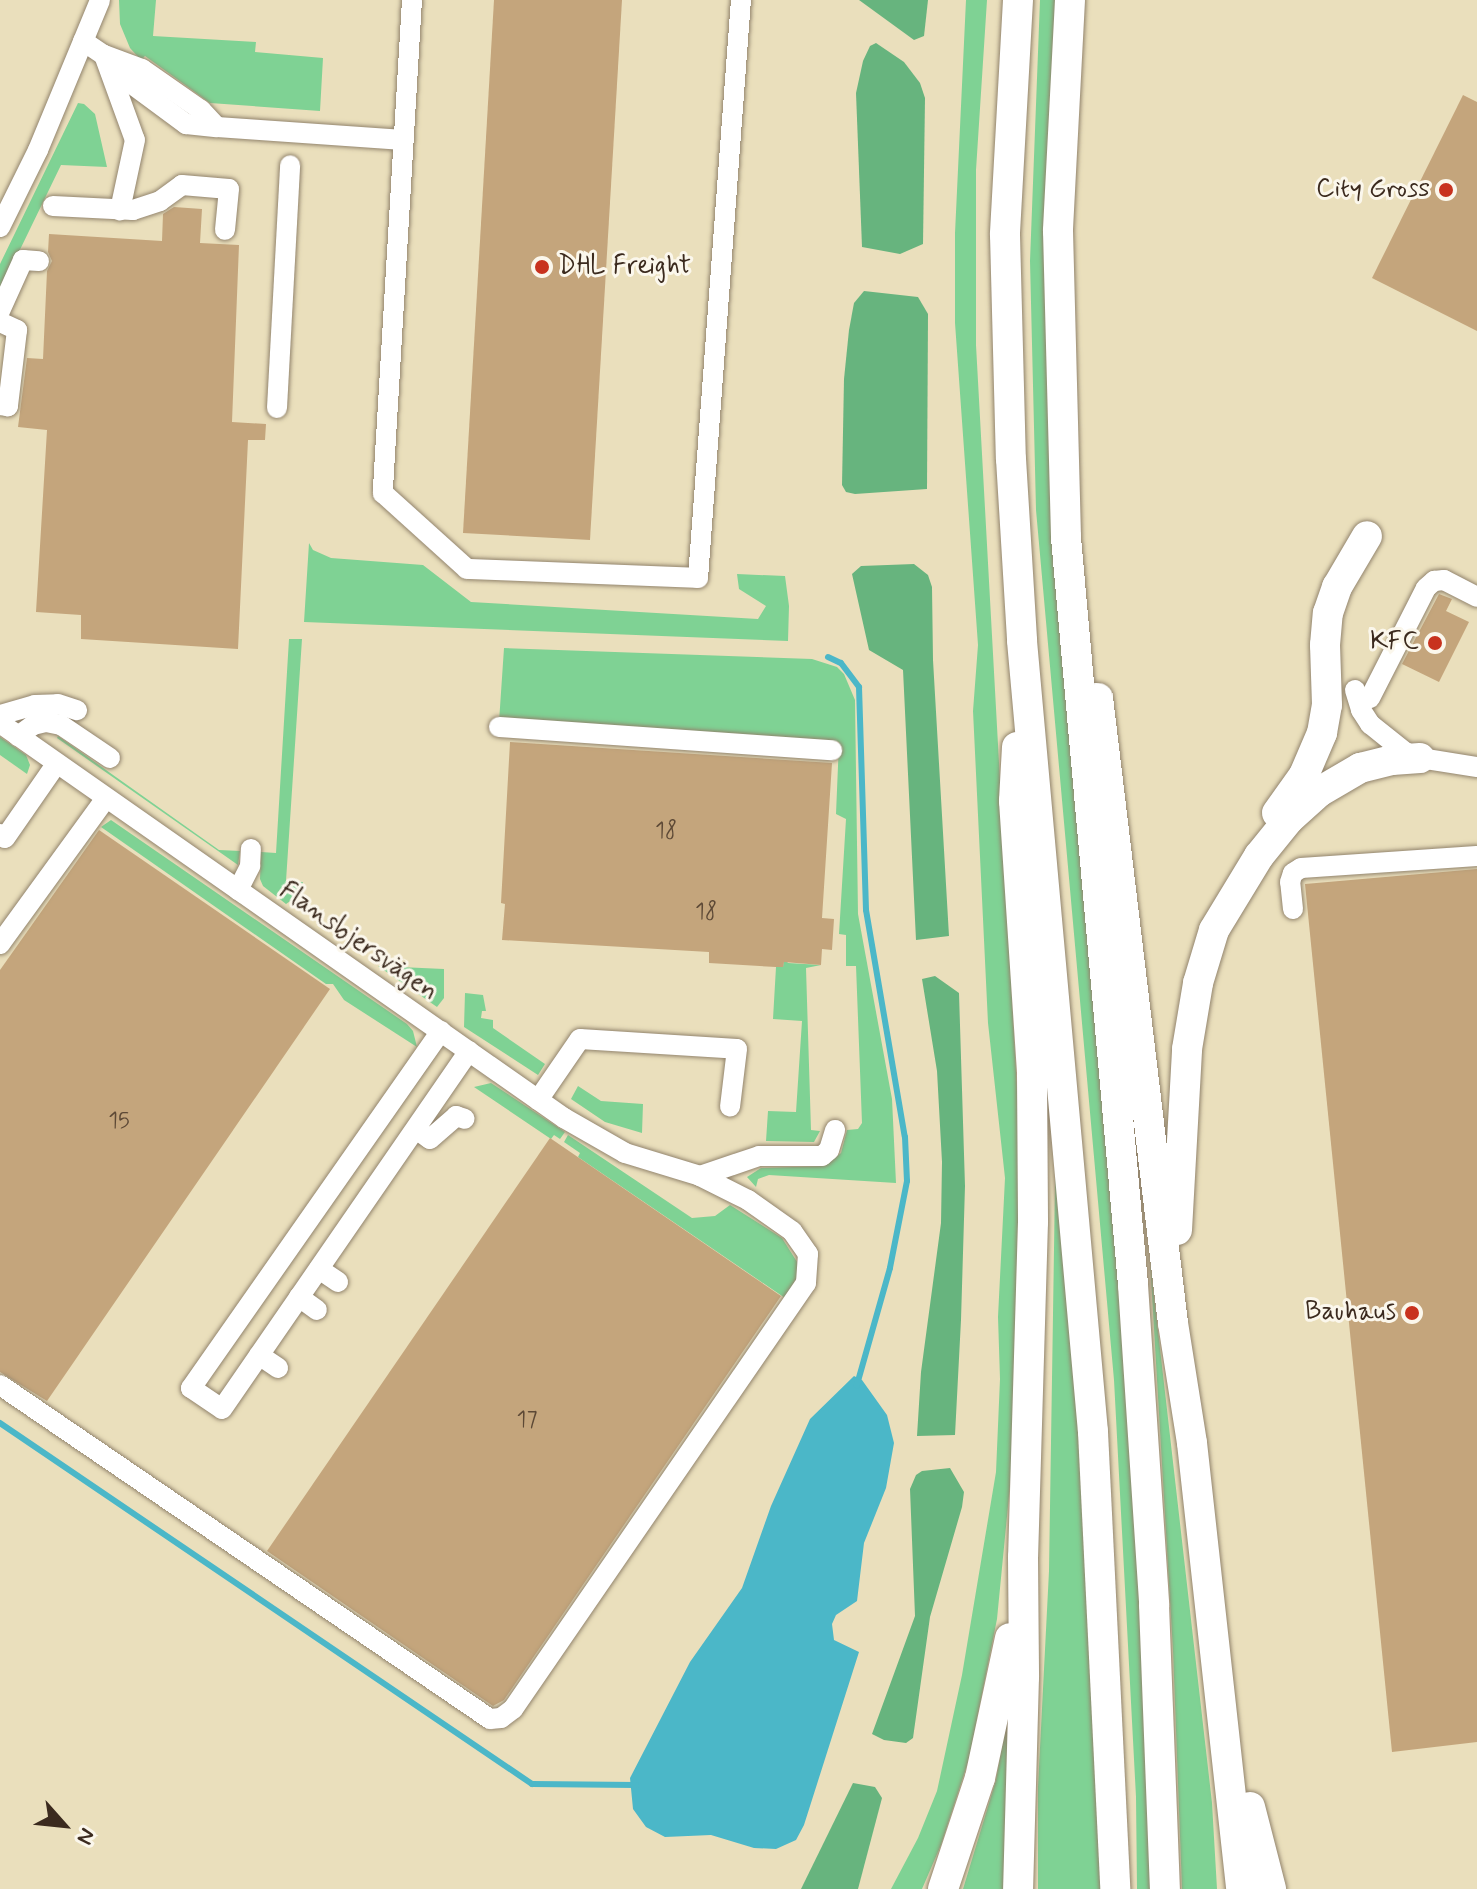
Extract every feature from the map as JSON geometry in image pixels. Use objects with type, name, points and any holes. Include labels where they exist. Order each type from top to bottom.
[{"type":"highway","points":[[1018,0],[1005,235],[1011,459],[1022,641],[1093,1432],[1115,1889]]},
{"type":"highway","points":[[1069,7],[1075,344],[1085,576],[1173,1323],[1192,1443],[1241,1889]]},
{"type":"highway","points":[[1069,7],[1058,231],[1065,523],[1133,1285],[1154,1605],[1165,1889]]},
{"type":"highway","points":[[1271,1889],[1239,1751],[1206,1480],[1193,1399],[1173,1323],[1187,1049],[1198,983],[1225,892],[1243,857],[1293,792],[1317,749],[1327,705],[1325,645],[1328,613],[1337,587],[1367,536]]},
{"type":"highway","points":[[1018,1889],[1033,1208],[1032,1075],[1014,801],[1022,641]]},
{"type":"highway","points":[[1214,930],[1259,856],[1289,819],[1319,792],[1360,768],[1392,760],[1420,758]]},
{"type":"highway","points":[[943,1889],[959,1851],[994,1722],[1023,1557]]},
{"type":"street","points":[[0,227],[38,150],[100,0]]},
{"type":"street","points":[[412,0],[383,493],[467,569],[698,578],[741,0]]},
{"type":"street","points":[[83,41],[104,55],[142,69],[201,110],[217,127],[404,140]]},
{"type":"street","points":[[104,55],[135,140],[120,210]]},
{"type":"street","points":[[277,408],[290,165]]},
{"type":"street","points":[[53,206],[133,210],[160,201],[182,185],[229,189],[225,230]]},
{"type":"street","points":[[0,311],[23,260],[39,261]]},
{"type":"street","points":[[0,322],[17,330],[8,406],[2,414]]},
{"type":"street","points":[[1477,597],[1444,580],[1426,588],[1363,694],[1361,710],[1370,724],[1388,741],[1420,758],[1477,767]]},
{"type":"street","points":[[0,715],[35,705],[58,704],[77,710]]},
{"type":"street","points":[[18,736],[33,725],[46,722],[61,725],[110,758]]},
{"type":"street","name":"Flansbjersvägen","points":[[0,723],[538,1100],[625,1153],[700,1176],[748,1200],[792,1231],[808,1254],[806,1283],[513,1709],[501,1718],[490,1719],[0,1385]]},
{"type":"street","points":[[499,727],[832,750]]},
{"type":"street","points":[[0,834],[5,838],[57,763]]},
{"type":"street","points":[[0,944],[106,798]]},
{"type":"street","points":[[238,890],[250,866],[251,849]]},
{"type":"street","points":[[1293,909],[1290,882],[1293,873],[1301,868],[1477,856]]},
{"type":"street","points":[[441,1031],[326,1181],[224,1328],[191,1388],[222,1409],[469,1051]]},
{"type":"street","points":[[538,1100],[580,1039],[737,1049],[730,1107]]},
{"type":"street","points":[[416,1129],[430,1139],[456,1116],[465,1119]]},
{"type":"street","points":[[700,1176],[759,1156],[822,1156],[829,1150],[835,1130]]},
{"type":"street","points":[[319,1269],[338,1282]]},
{"type":"street","points":[[299,1297],[317,1310]]},
{"type":"street","points":[[259,1355],[278,1368]]},
{"type":"green space","points":[[119,0],[156,0],[153,36],[256,42],[255,52],[323,58],[320,111],[210,103],[145,56],[141,60],[130,48],[120,24]]},
{"type":"green space","points":[[859,0],[928,0],[924,36],[914,40]]},
{"type":"green space","points":[[966,0],[987,0],[976,170],[976,345],[1020,1144],[1012,1465],[997,1619],[969,1759],[941,1845],[922,1889],[891,1889],[918,1838],[937,1791],[962,1675],[996,1472],[1000,1379],[998,1317],[1005,1178],[988,1023],[973,711],[978,645],[955,323],[955,233]]},
{"type":"green space","points":[[1040,0],[1061,0],[1053,144],[1104,1040],[1159,1889],[1137,1889],[1136,1797],[1114,1380],[1036,510],[1030,261]]},
{"type":"green space","points":[[876,43],[904,62],[920,83],[925,98],[923,244],[900,254],[862,247],[856,93],[863,61],[870,46]]},
{"type":"green space","points":[[78,103],[84,104],[95,114],[107,167],[61,165],[0,291],[0,264]]},
{"type":"green space","points":[[864,291],[918,297],[928,314],[927,489],[855,494],[846,492],[842,485],[844,379],[849,330],[854,303]]},
{"type":"green space","points":[[309,543],[313,550],[331,558],[423,565],[471,602],[758,619],[766,606],[739,589],[737,574],[785,576],[789,606],[788,641],[304,622]]},
{"type":"green space","points":[[914,564],[928,575],[932,587],[933,660],[949,936],[916,940],[903,670],[869,650],[852,574],[861,566]]},
{"type":"green space","points":[[289,639],[302,639],[286,881],[303,882],[299,895],[286,904],[263,886],[260,879],[261,852],[276,853]]},
{"type":"green space","points":[[504,648],[812,659],[837,667],[844,674],[855,700],[858,914],[892,1099],[896,1183],[769,1175],[758,1179],[756,1187],[747,1177],[761,1168],[825,1166],[841,1153],[847,1130],[858,1129],[862,1123],[856,966],[846,966],[846,935],[839,934],[846,819],[836,814],[839,742],[499,722]]},
{"type":"green space","points":[[0,737],[26,755],[30,765],[27,774],[0,755]]},
{"type":"green space","points":[[57,738],[219,850],[240,851],[238,865]]},
{"type":"green space","points":[[111,820],[407,1024],[413,1031],[417,1047],[344,1000],[333,984],[326,984],[101,827]]},
{"type":"green space","points":[[784,957],[788,963],[821,965],[806,968],[811,1130],[820,1131],[814,1142],[766,1141],[768,1111],[796,1112],[802,1021],[773,1019],[776,967],[783,967]]},
{"type":"green space","points":[[378,966],[444,969],[444,998],[437,1007]]},
{"type":"green space","points":[[935,976],[959,993],[965,1186],[961,1320],[955,1435],[917,1436],[921,1372],[941,1223],[942,1162],[937,1071],[922,979]]},
{"type":"green space","points":[[465,993],[483,995],[486,1011],[482,1011],[481,1018],[493,1020],[493,1028],[545,1064],[538,1075],[464,1027]]},
{"type":"green space","points":[[491,1083],[565,1132],[560,1139],[554,1135],[551,1139],[474,1087]]},
{"type":"green space","points":[[578,1086],[601,1101],[643,1104],[642,1133],[605,1122],[571,1099]]},
{"type":"green space","points":[[1056,1121],[1082,1415],[1104,1889],[1038,1889],[1038,1787],[1049,1571]]},
{"type":"green space","points":[[568,1135],[692,1218],[715,1216],[730,1205],[782,1238],[799,1265],[797,1277],[785,1298],[578,1157],[580,1153],[564,1142]]},
{"type":"green space","points":[[1150,1261],[1212,1803],[1217,1889],[1182,1889],[1173,1651]]},
{"type":"green space","points":[[950,1468],[964,1492],[962,1507],[930,1617],[913,1738],[906,1743],[884,1740],[872,1734],[915,1616],[910,1489],[916,1475],[922,1471]]},
{"type":"green space","points":[[1016,1668],[1010,1889],[963,1889],[996,1780]]},
{"type":"green space","points":[[853,1783],[875,1787],[882,1798],[858,1889],[801,1889]]},
{"type":"water","points":[[854,1376],[862,1380],[887,1415],[894,1443],[886,1488],[864,1543],[857,1601],[836,1615],[832,1624],[834,1640],[859,1652],[804,1825],[796,1840],[776,1849],[754,1848],[711,1835],[665,1837],[646,1827],[633,1809],[630,1778],[690,1662],[742,1588],[771,1506],[810,1419]]},
{"type":"building","name":"DHL Freight","points":[[494,0],[622,0],[590,540],[463,533]]},
{"type":"building","name":"City Gross","points":[[1463,95],[1477,102],[1477,331],[1372,278]]},
{"type":"building","points":[[174,207],[202,209],[200,243],[239,245],[232,422],[266,424],[265,440],[248,440],[238,649],[81,639],[81,615],[36,612],[47,430],[18,427],[27,358],[43,359],[47,271],[52,261],[48,252],[49,234],[162,241],[163,214]]},
{"type":"building","name":"KFC","points":[[1439,594],[1452,599],[1446,611],[1469,622],[1439,682],[1402,664]]},
{"type":"building","points":[[510,742],[832,763],[822,918],[834,919],[832,950],[822,949],[821,965],[784,962],[783,967],[776,967],[709,963],[709,952],[502,940],[505,904],[501,903]]},
{"type":"building","points":[[99,830],[330,989],[47,1401],[0,1372],[0,970]]},
{"type":"building","name":"Bauhaus","points":[[1477,869],[1477,1742],[1392,1752],[1305,884]]},
{"type":"building","points":[[550,1138],[781,1296],[504,1700],[493,1706],[267,1551]]},
{"type":"waterway","points":[[828,657],[841,663],[859,687],[866,910],[905,1137],[907,1181],[890,1268],[857,1385]]},
{"type":"waterway","points":[[0,1423],[532,1784],[636,1785]]},
{"type":"place","name":"City Gross","points":[[1446,190]]},
{"type":"place","name":"DHL Freight","points":[[542,267]]},
{"type":"place","name":"KFC","points":[[1435,643]]},
{"type":"place","name":"Bauhaus","points":[[1412,1313]]}]
